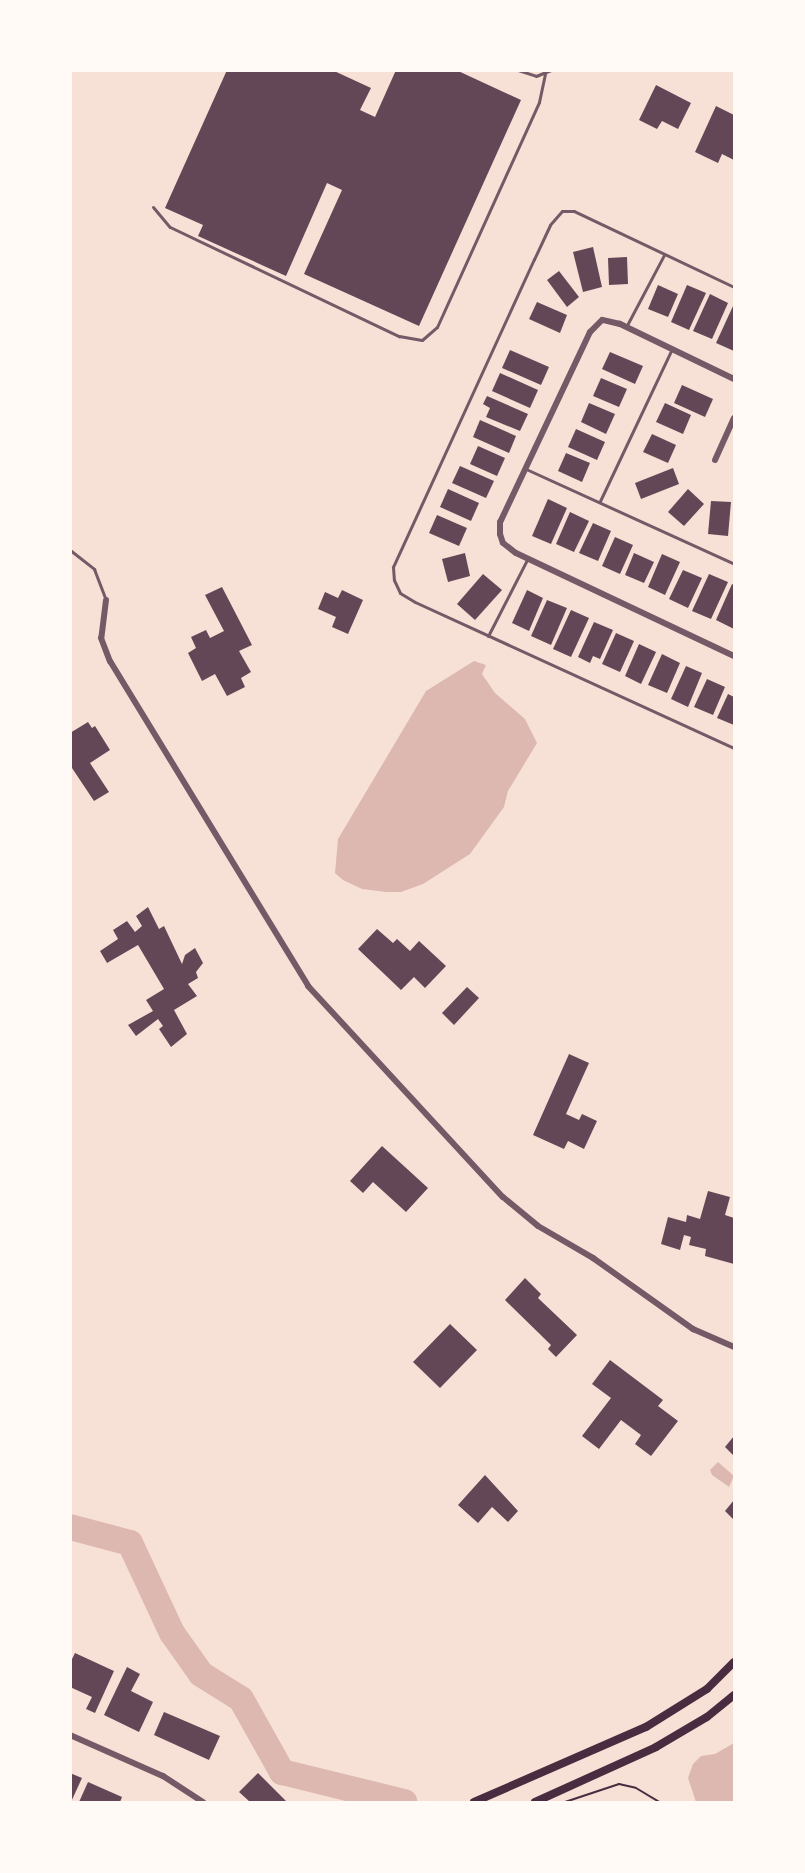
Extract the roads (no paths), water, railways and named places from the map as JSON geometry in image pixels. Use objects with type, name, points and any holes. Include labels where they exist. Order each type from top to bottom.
[{"type":"main road","points":[[474,1803],[646,1727],[707,1689],[735,1662]]},
{"type":"main road","points":[[535,1803],[656,1747],[706,1717],[735,1695]]},
{"type":"street","points":[[735,379],[627,327],[602,320],[590,332],[500,522],[503,543],[528,558],[735,656]]},
{"type":"street","points":[[715,460],[735,418]]},
{"type":"street","points":[[106,600],[101,638],[110,661],[308,986],[503,1197],[538,1226],[593,1258],[693,1329],[735,1347]]},
{"type":"street","points":[[70,1735],[163,1776],[203,1803]]},
{"type":"lane","points":[[518,70],[528,75],[545,74],[551,70]]},
{"type":"lane","points":[[153,207],[170,227],[399,336],[422,340],[437,327],[539,102],[545,74]]},
{"type":"lane","points":[[735,287],[574,211],[562,211],[550,225],[393,567],[394,580],[400,593],[488,636],[735,748]]},
{"type":"lane","points":[[627,327],[663,255]]},
{"type":"lane","points":[[600,501],[672,349]]},
{"type":"lane","points":[[526,469],[735,564]]},
{"type":"lane","points":[[70,550],[94,569],[106,600]]},
{"type":"lane","points":[[488,636],[528,558]]},
{"type":"waterway","points":[[70,1527],[130,1543],[172,1633],[201,1674],[241,1699],[282,1772],[404,1802]]}]
